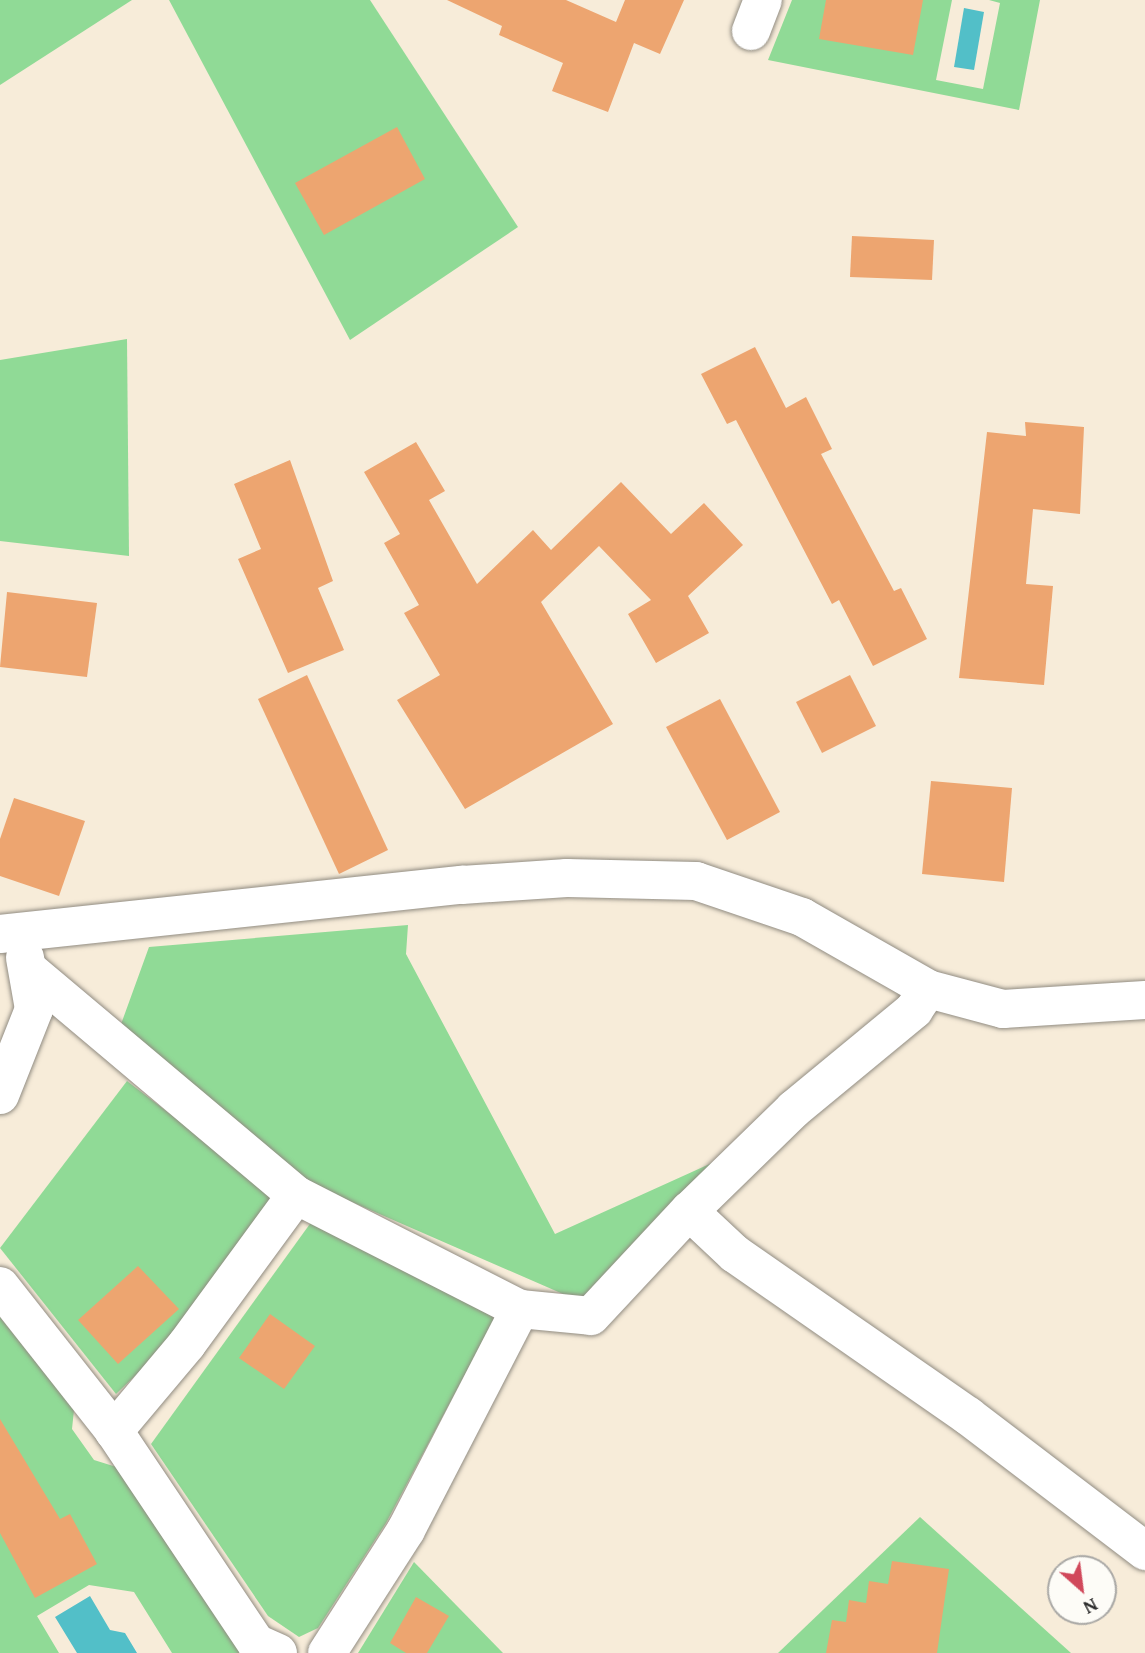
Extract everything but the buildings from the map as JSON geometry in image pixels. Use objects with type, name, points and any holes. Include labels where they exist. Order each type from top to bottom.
[{"type":"street","points":[[928,989],[914,1010],[794,1109],[689,1211],[591,1316],[520,1309],[296,1195],[30,971],[8,934],[461,885],[567,878],[696,881],[802,917],[928,989],[1003,1009],[1145,1000]]},
{"type":"street","points":[[0,1095],[34,1009],[30,971]]},
{"type":"street","points":[[114,1431],[187,1344],[296,1195]]},
{"type":"street","points":[[689,1211],[735,1254],[968,1416],[1145,1551]]},
{"type":"street","points":[[0,1286],[114,1431],[256,1643],[278,1653]]},
{"type":"street","points":[[327,1653],[406,1530],[520,1309]]},
{"type":"green space","points":[[0,0],[132,0],[0,85]]},
{"type":"green space","points":[[169,0],[370,0],[518,227],[350,340]]},
{"type":"green space","points":[[792,0],[952,0],[936,80],[983,89],[1000,3],[989,0],[1040,0],[1019,110],[768,60]]},
{"type":"green space","points":[[127,339],[129,556],[0,541],[0,360]]},
{"type":"green space","points":[[408,925],[406,954],[555,1234],[725,1157],[579,1301],[313,1185],[120,1027],[149,947]]},
{"type":"green space","points":[[127,1081],[276,1195],[180,1333],[116,1394],[0,1248]]},
{"type":"green space","points":[[312,1221],[495,1318],[386,1523],[318,1628],[299,1637],[268,1616],[151,1444]]},
{"type":"green space","points":[[0,1317],[74,1410],[72,1429],[94,1460],[126,1470],[251,1653],[172,1653],[134,1592],[89,1585],[37,1616],[59,1653],[0,1653]]},
{"type":"green space","points":[[920,1517],[1071,1653],[778,1653]]},
{"type":"green space","points":[[414,1562],[503,1653],[358,1653]]},
{"type":"water","points":[[964,8],[984,12],[974,70],[954,67]]},
{"type":"water","points":[[90,1596],[110,1630],[125,1633],[137,1653],[77,1653],[55,1617]]}]
